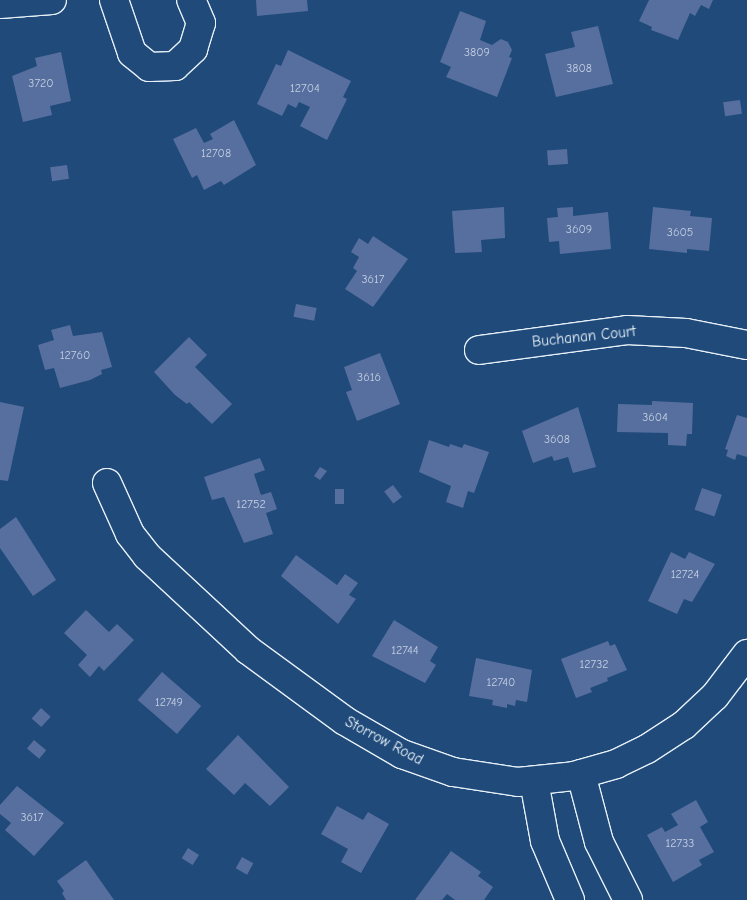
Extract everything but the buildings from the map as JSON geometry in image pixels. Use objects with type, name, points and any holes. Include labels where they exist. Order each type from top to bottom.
[{"type":"street","points":[[0,4],[52,0]]},
{"type":"street","points":[[114,0],[132,53],[148,67],[174,66],[193,49],[201,23],[191,0]]},
{"type":"street","name":"Buchanan Court","points":[[479,350],[626,330],[686,333],[747,345]]},
{"type":"street","name":"Storrow Road","points":[[107,483],[130,534],[147,556],[248,650],[298,689],[345,721],[422,762],[478,778],[534,781],[581,774],[616,764],[671,735],[715,696],[747,654]]},
{"type":"street","points":[[581,774],[599,842],[628,900]]},
{"type":"street","points":[[534,781],[545,841],[570,900]]}]
